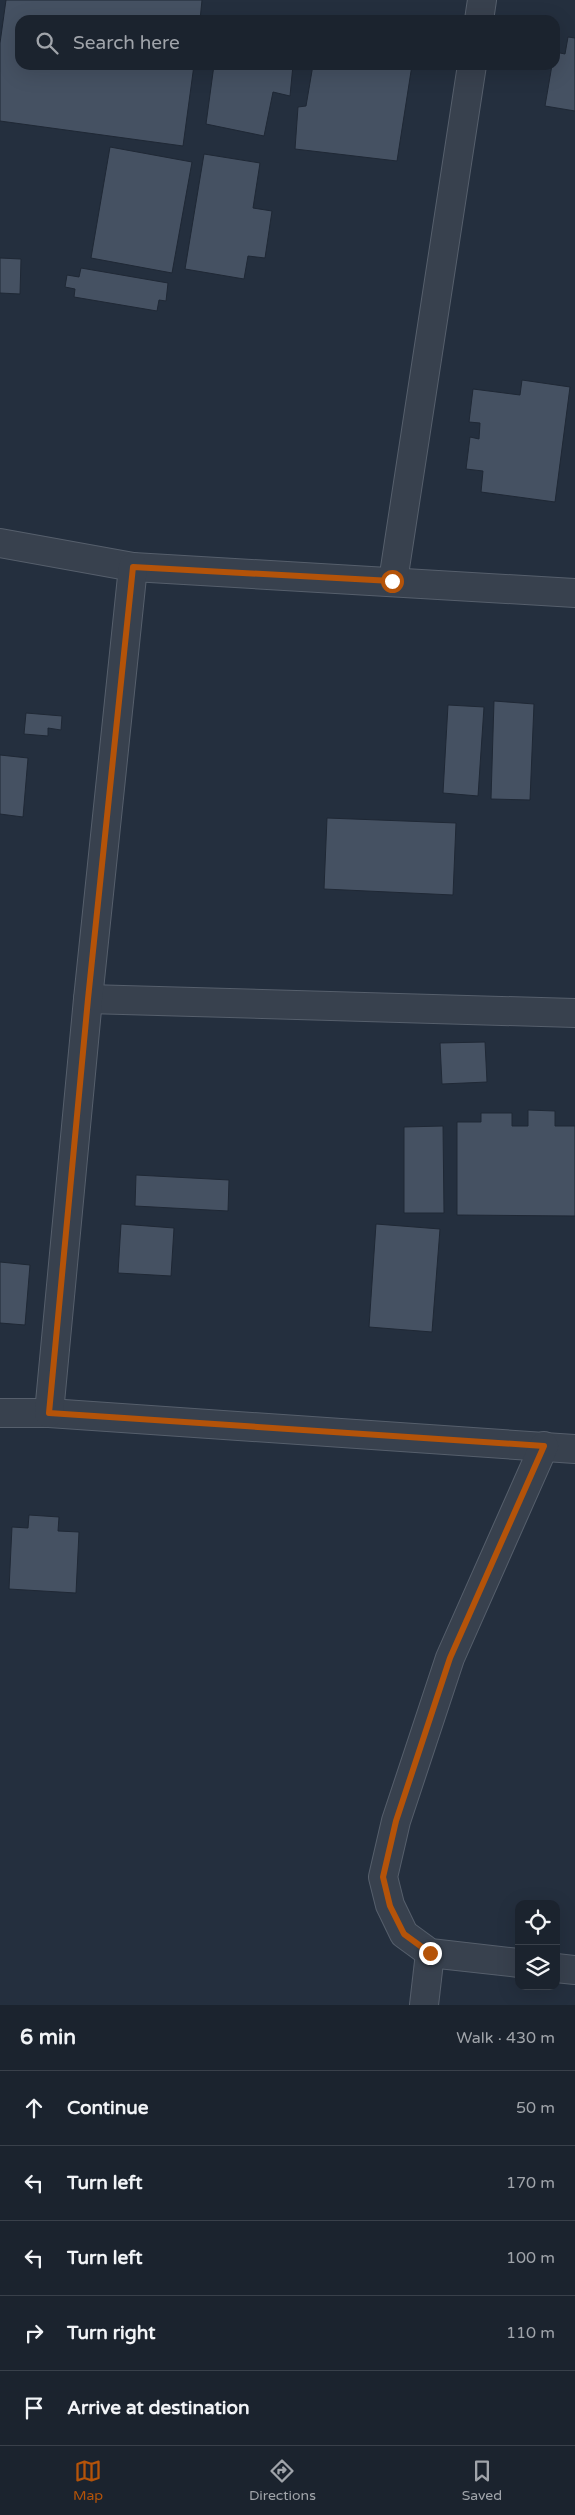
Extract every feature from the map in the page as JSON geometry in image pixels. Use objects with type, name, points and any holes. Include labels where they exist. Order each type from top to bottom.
[{"type":"street","points":[[480,15],[482,0]]},
{"type":"street","points":[[392,581],[471,70]]},
{"type":"street","points":[[0,543],[133,567],[575,593]]},
{"type":"street","points":[[49,1413],[88,999],[133,567]]},
{"type":"street","points":[[88,999],[575,1014]]},
{"type":"street","points":[[0,1413],[49,1413],[575,1449]]},
{"type":"street","points":[[515,1963],[430,1953],[404,1934],[390,1906],[383,1877],[396,1821],[450,1658],[544,1446]]},
{"type":"street","points":[[424,2005],[430,1953]]},
{"type":"street","points":[[560,1968],[575,1970]]},
{"type":"building","points":[[6,0],[202,0],[200,15],[15,15],[15,70],[193,70],[183,146],[0,121],[0,43]]},
{"type":"building","points":[[568,37],[575,38],[575,111],[545,106],[551,70],[560,70],[560,53],[565,54]]},
{"type":"building","points":[[213,70],[293,70],[290,96],[273,92],[264,136],[206,124]]},
{"type":"building","points":[[312,70],[411,70],[397,161],[295,149],[298,107],[306,106]]},
{"type":"building","points":[[110,147],[192,162],[172,273],[91,258]]},
{"type":"building","points":[[204,154],[260,163],[253,208],[272,211],[265,258],[248,256],[244,279],[185,269]]},
{"type":"building","points":[[0,258],[21,259],[20,294],[0,293]]},
{"type":"building","points":[[81,268],[168,283],[166,301],[159,300],[157,311],[74,297],[75,289],[65,287],[67,275],[79,277]]},
{"type":"building","points":[[522,380],[570,387],[555,502],[481,492],[483,471],[466,469],[470,437],[479,439],[480,423],[469,422],[473,389],[520,395]]},
{"type":"building","points":[[494,701],[534,704],[530,800],[491,799]]},
{"type":"building","points":[[448,705],[484,707],[478,796],[443,793]]},
{"type":"building","points":[[26,713],[62,716],[61,730],[48,728],[48,736],[24,734]]},
{"type":"building","points":[[0,755],[28,758],[23,817],[0,814]]},
{"type":"building","points":[[327,818],[456,823],[453,895],[324,889]]},
{"type":"building","points":[[485,1042],[487,1082],[442,1084],[440,1043]]},
{"type":"building","points":[[528,1110],[555,1111],[555,1126],[575,1126],[575,1216],[457,1215],[457,1122],[481,1122],[481,1113],[512,1113],[512,1126],[528,1126]]},
{"type":"building","points":[[443,1126],[444,1213],[404,1213],[404,1127]]},
{"type":"building","points":[[136,1175],[229,1180],[228,1211],[135,1206]]},
{"type":"building","points":[[121,1224],[174,1228],[171,1276],[118,1273]]},
{"type":"building","points":[[376,1224],[440,1229],[432,1332],[369,1327]]},
{"type":"building","points":[[0,1262],[30,1265],[25,1325],[0,1323]]},
{"type":"building","points":[[29,1515],[59,1517],[58,1531],[79,1532],[76,1593],[9,1589],[12,1527],[28,1528]]},
{"type":"route","points":[[392,581],[133,567],[88,999],[49,1413],[544,1446],[450,1658],[409,1778],[396,1821],[383,1877],[390,1906],[404,1934],[430,1953]]}]
